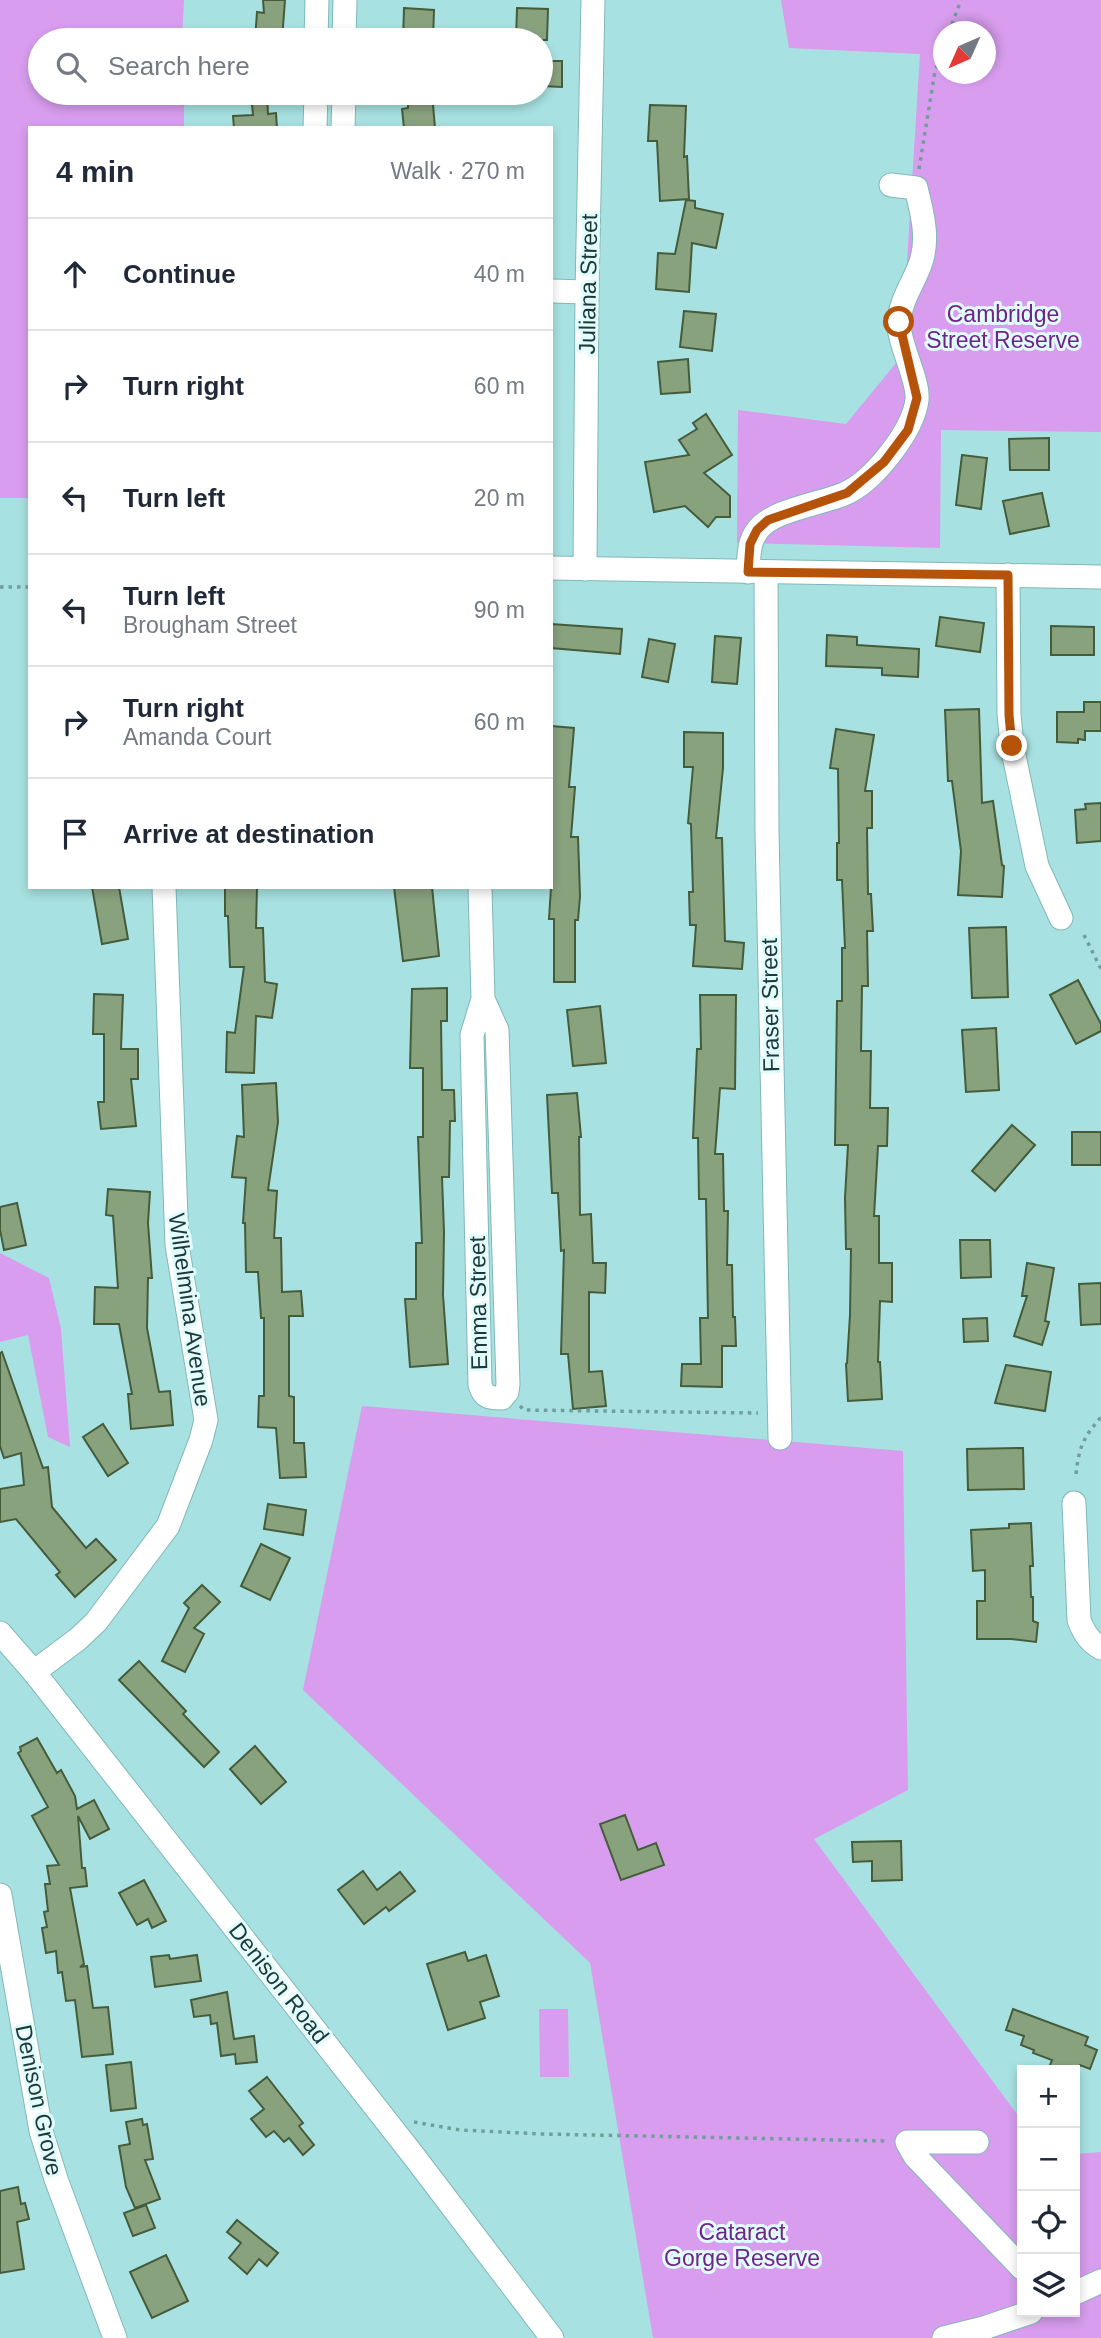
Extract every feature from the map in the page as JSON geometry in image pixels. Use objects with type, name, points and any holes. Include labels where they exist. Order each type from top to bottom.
[{"type":"street","points":[[316,28],[317,0]]},
{"type":"street","points":[[344,28],[345,0]]},
{"type":"street","name":"Juliana Street","points":[[585,569],[593,0]]},
{"type":"street","points":[[315,126],[316,105]]},
{"type":"street","points":[[343,126],[344,105]]},
{"type":"street","points":[[891,185],[916,188]]},
{"type":"street","name":"Fraser Street","points":[[780,1438],[767,845],[757,572],[750,544],[757,530],[768,520],[847,493],[884,462],[908,430],[917,398],[899,322],[908,289],[922,260],[925,225],[916,188]]},
{"type":"street","points":[[553,291],[587,292]]},
{"type":"street","points":[[553,568],[1101,576]]},
{"type":"street","points":[[1008,575],[1009,715],[1012,746],[1037,866],[1061,918]]},
{"type":"street","name":"Wilhelmina Avenue","points":[[34,1672],[96,1622],[168,1526],[206,1420],[177,1245],[164,889]]},
{"type":"street","name":"Emma Street","points":[[480,889],[483,999],[497,1030],[507,1392]]},
{"type":"street","points":[[1074,1503],[1079,1620],[1092,1643],[1101,1648]]},
{"type":"street","name":"Denison Road","points":[[0,1633],[34,1672],[413,2155],[552,2338]]},
{"type":"street","name":"Denison Grove","points":[[0,1895],[7,1978],[41,2131],[114,2338]]},
{"type":"street","points":[[906,2142],[977,2142]]},
{"type":"street","points":[[906,2142],[915,2156],[1017,2263]]},
{"type":"street","points":[[1080,2290],[1101,2281]]},
{"type":"street","points":[[944,2338],[1017,2317]]},
{"type":"path","points":[[953,21],[961,0]]},
{"type":"path","points":[[916,188],[933,83]]},
{"type":"path","points":[[0,587],[28,587]]},
{"type":"path","points":[[1084,935],[1101,969]]},
{"type":"path","points":[[507,1392],[524,1410],[778,1413]]},
{"type":"path","points":[[1076,1474],[1079,1447],[1101,1417]]},
{"type":"path","points":[[412,2121],[488,2132],[906,2142]]},
{"type":"green space","points":[[0,0],[184,0],[183,28],[28,28],[28,105],[184,105],[184,126],[28,126],[28,498],[0,498]]},
{"type":"green space","name":"Cambridge Street Reserve","points":[[781,0],[1101,0],[1101,432],[941,430],[940,548],[737,543],[738,410],[846,424],[901,357],[920,54],[789,48]]},
{"type":"green space","points":[[0,1253],[49,1278],[61,1329],[70,1447],[48,1437],[28,1335],[0,1342]]},
{"type":"green space","name":"Cataract Gorge Reserve","points":[[362,1406],[903,1451],[908,1790],[814,1839],[1017,2114],[1017,2317],[1080,2317],[1080,2154],[1101,2152],[1101,2338],[653,2338],[590,1963],[303,1690]]},
{"type":"green space","points":[[539,2009],[568,2009],[569,2077],[540,2077]]},
{"type":"building","points":[[263,0],[285,0],[283,28],[256,28],[257,12],[264,13]]},
{"type":"building","points":[[404,8],[434,10],[433,28],[403,28]]},
{"type":"building","points":[[517,8],[548,9],[547,28],[516,28]]},
{"type":"building","points":[[553,61],[562,61],[562,87],[553,87]]},
{"type":"building","points":[[252,105],[268,105],[268,114],[276,113],[277,126],[234,126],[233,116],[253,115]]},
{"type":"building","points":[[408,105],[433,105],[435,126],[404,126],[402,109],[408,108]]},
{"type":"building","points":[[650,105],[686,106],[684,157],[687,156],[689,199],[660,201],[657,141],[648,141]]},
{"type":"building","points":[[686,200],[695,201],[695,208],[723,214],[716,248],[692,243],[689,292],[656,289],[658,253],[675,254]]},
{"type":"building","points":[[684,311],[716,314],[712,351],[680,347]]},
{"type":"building","points":[[688,359],[690,392],[661,394],[658,362]]},
{"type":"building","points":[[706,414],[732,455],[704,473],[730,496],[730,517],[716,517],[708,527],[685,506],[654,512],[645,462],[689,455],[679,440],[697,429],[693,423]]},
{"type":"building","points":[[1049,438],[1049,470],[1010,470],[1009,439]]},
{"type":"building","points":[[962,455],[987,458],[981,509],[956,505]]},
{"type":"building","points":[[1042,493],[1049,526],[1010,534],[1003,501]]},
{"type":"building","points":[[940,617],[984,623],[980,652],[936,646]]},
{"type":"building","points":[[553,624],[622,629],[620,654],[553,648]]},
{"type":"building","points":[[1051,626],[1094,627],[1094,655],[1051,655]]},
{"type":"building","points":[[827,635],[857,637],[857,645],[919,649],[918,677],[882,675],[882,668],[826,666]]},
{"type":"building","points":[[715,636],[741,638],[737,684],[712,682]]},
{"type":"building","points":[[649,639],[675,644],[668,682],[642,677]]},
{"type":"building","points":[[1084,702],[1101,702],[1101,731],[1085,731],[1085,740],[1078,739],[1078,743],[1057,742],[1057,712],[1084,712]]},
{"type":"building","points":[[979,709],[982,803],[993,801],[1004,866],[1002,897],[958,895],[961,851],[952,781],[948,781],[945,710]]},
{"type":"building","points":[[553,726],[574,728],[569,787],[575,787],[571,837],[578,837],[580,896],[578,920],[575,920],[575,982],[554,982],[554,919],[549,919],[551,889],[553,889]]},
{"type":"building","points":[[836,729],[874,735],[865,791],[872,791],[872,828],[867,828],[868,894],[871,894],[873,931],[867,931],[868,986],[862,986],[861,1051],[871,1051],[870,1108],[888,1108],[887,1146],[878,1146],[874,1216],[879,1216],[879,1263],[892,1263],[892,1302],[880,1301],[878,1362],[882,1399],[848,1401],[846,1364],[851,1249],[846,1249],[845,1198],[848,1145],[835,1145],[837,1001],[842,1001],[842,948],[845,948],[842,880],[837,880],[838,769],[830,768]]},
{"type":"building","points":[[684,732],[723,733],[723,768],[716,838],[722,838],[725,941],[744,943],[742,969],[693,966],[696,925],[690,925],[689,892],[693,892],[691,824],[688,823],[693,767],[684,767]]},
{"type":"building","points":[[1101,803],[1101,841],[1077,843],[1075,810],[1086,809],[1085,804]]},
{"type":"building","points":[[92,889],[119,889],[128,939],[102,944]]},
{"type":"building","points":[[225,889],[257,889],[256,928],[263,928],[265,982],[277,984],[272,1018],[256,1016],[254,1073],[226,1072],[227,1032],[235,1033],[244,967],[230,967],[228,916],[225,916]]},
{"type":"building","points":[[394,889],[432,889],[439,956],[403,961]]},
{"type":"building","points":[[1006,927],[1008,997],[972,998],[969,928]]},
{"type":"building","points":[[1078,980],[1101,1024],[1101,1031],[1076,1044],[1050,995]]},
{"type":"building","points":[[447,988],[447,1021],[441,1021],[442,1090],[454,1090],[455,1121],[450,1121],[449,1177],[442,1177],[443,1295],[448,1364],[410,1367],[405,1299],[416,1299],[416,1243],[422,1243],[418,1137],[423,1137],[423,1068],[410,1068],[412,989]]},
{"type":"building","points":[[94,994],[123,995],[121,1049],[138,1049],[138,1079],[131,1079],[136,1126],[101,1129],[98,1102],[104,1102],[104,1034],[93,1034]]},
{"type":"building","points":[[700,995],[736,995],[735,1089],[720,1088],[715,1154],[723,1154],[724,1211],[728,1211],[727,1265],[732,1265],[736,1346],[722,1346],[722,1387],[681,1386],[682,1364],[701,1364],[700,1318],[708,1318],[706,1199],[699,1199],[698,1138],[693,1138],[697,1049],[701,1049]]},
{"type":"building","points":[[600,1006],[606,1063],[573,1066],[567,1010]]},
{"type":"building","points":[[996,1028],[999,1090],[966,1092],[962,1030]]},
{"type":"building","points":[[276,1083],[278,1122],[268,1190],[277,1191],[274,1238],[281,1238],[282,1292],[301,1291],[303,1316],[289,1316],[289,1396],[294,1397],[294,1443],[304,1443],[306,1477],[280,1478],[276,1428],[258,1427],[259,1396],[264,1396],[264,1318],[261,1318],[258,1272],[246,1272],[243,1223],[246,1178],[232,1177],[237,1136],[244,1137],[242,1085]]},
{"type":"building","points":[[577,1093],[581,1137],[580,1215],[591,1214],[593,1263],[606,1263],[605,1293],[589,1292],[589,1372],[602,1371],[606,1406],[573,1409],[568,1354],[561,1354],[564,1250],[561,1251],[558,1193],[552,1193],[547,1095]]},
{"type":"building","points":[[1012,1125],[1035,1145],[995,1191],[972,1171]]},
{"type":"building","points":[[1072,1132],[1101,1132],[1101,1165],[1072,1165]]},
{"type":"building","points":[[108,1189],[150,1192],[148,1223],[152,1278],[148,1278],[147,1328],[159,1392],[170,1391],[173,1425],[131,1429],[128,1394],[132,1394],[119,1324],[94,1324],[95,1287],[118,1288],[113,1216],[106,1215]]},
{"type":"building","points":[[17,1203],[26,1245],[4,1250],[0,1230],[0,1207]]},
{"type":"building","points":[[960,1240],[990,1240],[991,1277],[961,1278]]},
{"type":"building","points":[[1027,1263],[1054,1268],[1045,1321],[1049,1322],[1042,1345],[1014,1336],[1027,1296],[1022,1296]]},
{"type":"building","points":[[1101,1283],[1101,1324],[1081,1325],[1079,1284]]},
{"type":"building","points":[[987,1318],[988,1341],[964,1342],[963,1319]]},
{"type":"building","points":[[2,1352],[43,1468],[48,1467],[52,1507],[86,1548],[96,1539],[116,1560],[75,1597],[56,1575],[60,1572],[16,1519],[0,1522],[0,1489],[24,1485],[21,1453],[4,1458],[0,1446]]},
{"type":"building","points":[[1006,1365],[1051,1372],[1045,1411],[995,1403]]},
{"type":"building","points":[[103,1424],[128,1463],[108,1476],[83,1437]]},
{"type":"building","points":[[1023,1448],[1024,1489],[968,1490],[967,1449]]},
{"type":"building","points":[[268,1504],[306,1510],[303,1535],[264,1529]]},
{"type":"building","points":[[1031,1523],[1031,1597],[1033,1621],[1038,1623],[1036,1642],[977,1639],[977,1601],[985,1601],[985,1570],[973,1571],[971,1530],[1009,1528],[1009,1524]]},
{"type":"building","points":[[261,1544],[290,1558],[270,1600],[241,1586]]},
{"type":"building","points":[[202,1585],[220,1602],[194,1628],[204,1634],[185,1672],[162,1661],[189,1608],[184,1603]]},
{"type":"building","points":[[139,1661],[186,1711],[183,1714],[219,1752],[204,1767],[119,1680]]},
{"type":"building","points":[[37,1738],[57,1773],[61,1770],[75,1796],[77,1809],[94,1800],[109,1829],[90,1839],[78,1816],[82,1868],[85,1868],[87,1886],[70,1888],[84,1964],[80,1967],[87,1966],[93,2008],[108,2007],[113,2054],[82,2057],[75,2000],[66,2001],[62,1972],[58,1973],[56,1951],[46,1953],[42,1928],[47,1927],[44,1912],[48,1911],[45,1884],[50,1884],[47,1866],[59,1865],[32,1816],[48,1807],[18,1753],[21,1751],[20,1747]]},
{"type":"building","points":[[255,1746],[286,1782],[261,1804],[230,1769]]},
{"type":"building","points":[[625,1815],[638,1850],[656,1843],[664,1865],[621,1880],[600,1824]]},
{"type":"building","points":[[901,1841],[902,1880],[872,1881],[872,1861],[853,1862],[852,1842]]},
{"type":"building","points":[[363,1871],[377,1890],[400,1872],[415,1891],[389,1911],[386,1907],[364,1924],[338,1890]]},
{"type":"building","points":[[144,1880],[166,1921],[152,1928],[148,1919],[137,1925],[119,1893]]},
{"type":"building","points":[[465,1952],[468,1961],[486,1955],[499,1996],[480,2002],[485,2018],[448,2030],[427,1964]]},
{"type":"building","points":[[169,1955],[170,1959],[197,1955],[201,1981],[155,1987],[151,1957]]},
{"type":"building","points":[[227,1992],[234,2039],[254,2036],[257,2062],[236,2064],[235,2054],[221,2056],[217,2023],[211,2024],[210,2015],[194,2017],[191,2000]]},
{"type":"building","points":[[1013,2009],[1088,2037],[1085,2045],[1097,2050],[1090,2069],[1080,2065],[1050,2065],[1052,2060],[1021,2045],[1024,2036],[1006,2030]]},
{"type":"building","points":[[131,2062],[136,2108],[111,2111],[106,2065]]},
{"type":"building","points":[[267,2077],[303,2123],[299,2126],[314,2145],[303,2155],[289,2138],[284,2142],[274,2131],[266,2137],[251,2119],[264,2109],[249,2091]]},
{"type":"building","points":[[142,2119],[143,2125],[147,2124],[153,2159],[145,2160],[160,2199],[135,2208],[126,2187],[119,2146],[130,2144],[126,2122]]},
{"type":"building","points":[[18,2187],[21,2204],[25,2203],[29,2219],[17,2222],[24,2269],[0,2273],[0,2191]]},
{"type":"building","points":[[146,2205],[155,2228],[133,2236],[124,2213]]},
{"type":"building","points":[[237,2220],[278,2253],[267,2266],[259,2259],[247,2274],[229,2258],[241,2243],[227,2232]]},
{"type":"building","points":[[166,2255],[188,2301],[152,2318],[130,2272]]},
{"type":"route","points":[[899,322],[917,398],[908,430],[884,462],[847,493],[768,520],[757,530],[750,544],[748,572],[1008,575],[1009,715],[1012,746]]}]
